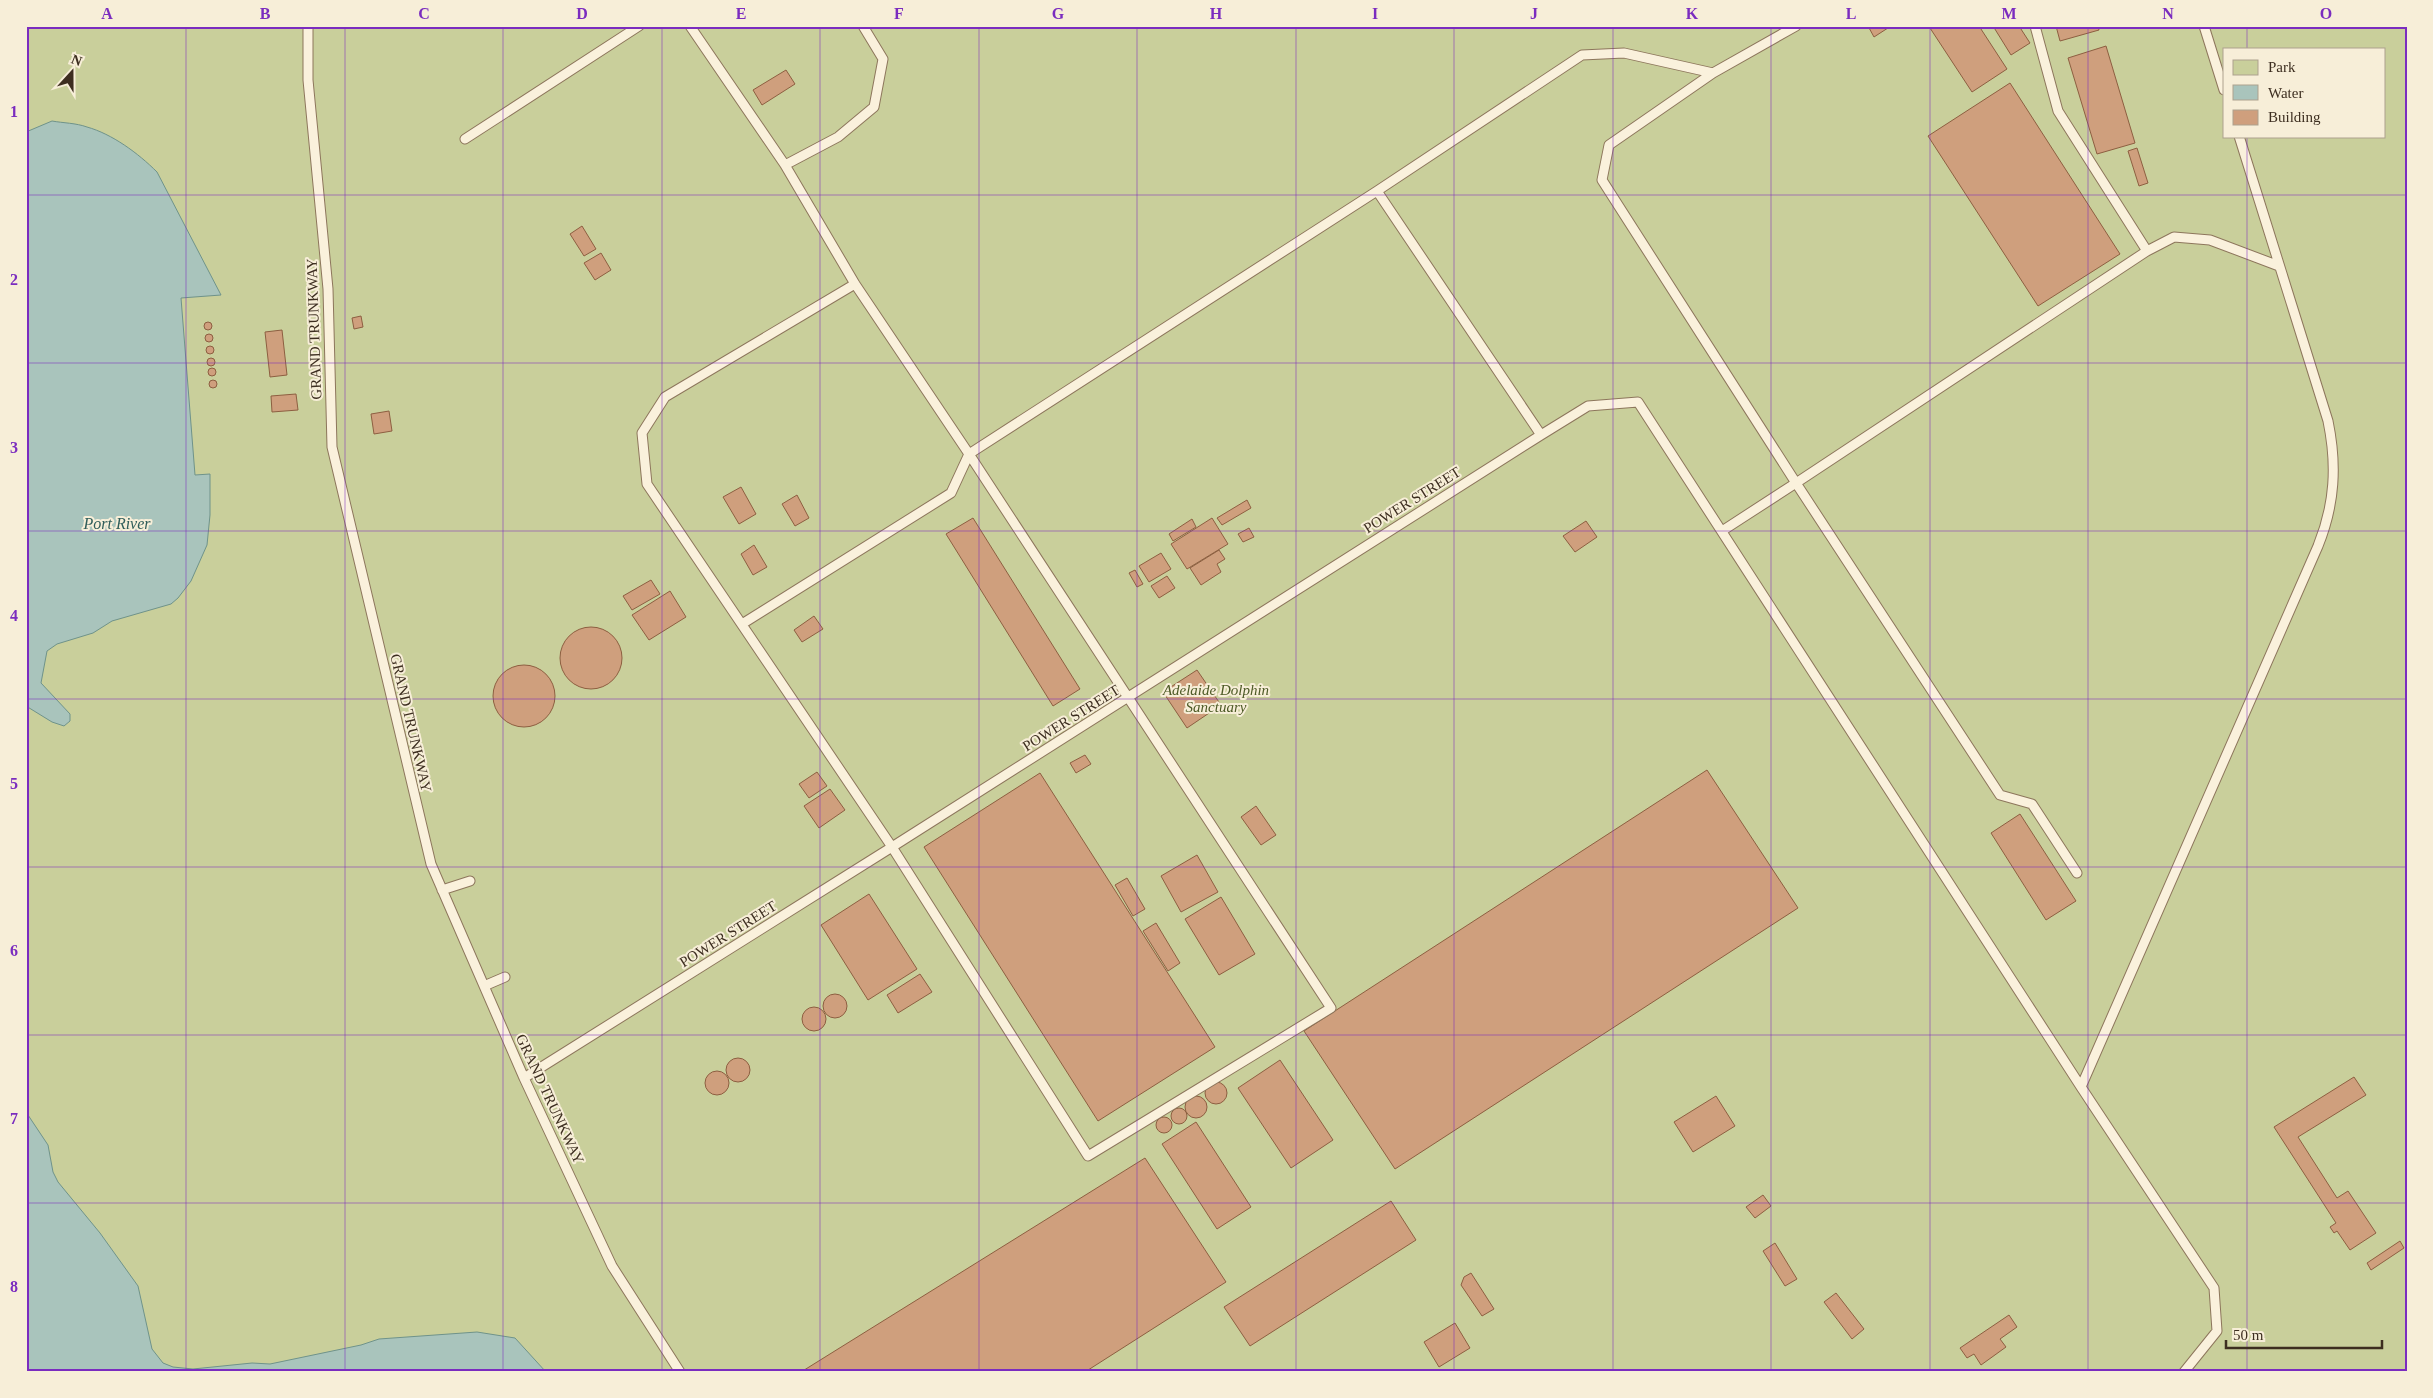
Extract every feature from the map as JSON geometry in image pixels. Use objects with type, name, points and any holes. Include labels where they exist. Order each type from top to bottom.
[{"type":"lane","name":"GRAND TRUNKWAY","points":[[308,26],[308,80],[328,289],[332,447],[431,864],[524,1078],[612,1266],[680,1372]]},
{"type":"lane","points":[[465,139],[639,26]]},
{"type":"lane","points":[[690,26],[785,165],[855,284],[969,454],[1331,1008],[1088,1156],[892,847],[647,484],[642,433],[665,397],[855,284]]},
{"type":"lane","points":[[785,165],[838,137],[874,106],[882,60],[863,26]]},
{"type":"lane","points":[[1796,26],[1713,73],[1609,144],[1602,180],[2000,795],[2032,804],[2077,873]]},
{"type":"lane","points":[[2035,26],[2058,111],[2147,251]]},
{"type":"lane","points":[[2204,26],[2223,87]]},
{"type":"lane","points":[[742,624],[951,493],[969,454],[1377,191],[1582,55],[1624,53],[1713,73]]},
{"type":"lane","points":[[2081,1087],[2318,546],[2330,511],[2335,469],[2330,429],[2240,138]]},
{"type":"lane","points":[[1377,191],[1540,435]]},
{"type":"lane","points":[[2184,1372],[2217,1331],[2214,1288],[2081,1087],[1722,531],[2147,251],[2174,237],[2210,240],[2280,266]]},
{"type":"lane","name":"POWER STREET","points":[[524,1078],[1588,406],[1638,402],[1722,531]]},
{"type":"lane","points":[[442,890],[470,881]]},
{"type":"lane","points":[[484,986],[505,977]]},
{"type":"green space","name":"Adelaide Dolphin Sanctuary","points":[[26,26],[2407,26],[2407,1372],[26,1372]]},
{"type":"water","name":"Port River","points":[[52,121],[83,126],[106,134],[133,151],[157,172],[221,295],[181,298],[195,475],[210,474],[210,515],[207,545],[191,581],[171,604],[112,621],[93,633],[57,644],[47,651],[41,683],[70,714],[70,721],[64,726],[52,722],[26,706],[26,132]]},
{"type":"water","points":[[26,1112],[48,1145],[53,1172],[58,1182],[100,1233],[138,1286],[152,1349],[163,1363],[173,1367],[193,1369],[252,1363],[270,1364],[361,1345],[379,1339],[477,1332],[515,1338],[546,1372],[26,1372]]},
{"type":"building","points":[[1868,26],[1891,26],[1874,37]]},
{"type":"building","points":[[1933,26],[1979,26],[2007,69],[1972,92],[1930,28]]},
{"type":"building","points":[[1993,26],[2019,26],[2030,43],[2011,55]]},
{"type":"building","points":[[2056,26],[2098,26],[2099,30],[2060,41]]},
{"type":"building","points":[[2106,46],[2135,143],[2097,154],[2068,58]]},
{"type":"building","points":[[786,70],[795,84],[762,105],[753,90]]},
{"type":"building","points":[[2010,83],[2120,254],[2038,306],[1928,136]]},
{"type":"building","points":[[2137,148],[2148,183],[2139,186],[2128,151]]},
{"type":"building","points":[[582,226],[596,249],[584,256],[570,234]]},
{"type":"building","points":[[601,253],[611,270],[595,280],[584,263]]},
{"type":"building","points":[[361,316],[363,327],[354,329],[352,318]]},
{"type":"building","points":[[208,322],[212,326],[208,330],[204,326]]},
{"type":"building","points":[[282,330],[287,375],[270,377],[265,332]]},
{"type":"building","points":[[209,334],[213,338],[209,342],[205,338]]},
{"type":"building","points":[[210,346],[214,350],[210,354],[206,350]]},
{"type":"building","points":[[211,358],[215,362],[211,366],[207,362]]},
{"type":"building","points":[[212,368],[216,372],[212,376],[208,372]]},
{"type":"building","points":[[213,380],[217,384],[213,388],[209,384]]},
{"type":"building","points":[[296,394],[298,410],[272,412],[271,396]]},
{"type":"building","points":[[389,411],[392,431],[374,434],[371,414]]},
{"type":"building","points":[[741,487],[756,514],[739,524],[723,497]]},
{"type":"building","points":[[797,495],[809,518],[795,526],[782,504]]},
{"type":"building","points":[[1247,500],[1251,508],[1222,525],[1217,518]]},
{"type":"building","points":[[973,518],[1080,689],[1053,706],[946,534]]},
{"type":"building","points":[[1212,518],[1228,544],[1187,569],[1171,544]]},
{"type":"building","points":[[1192,519],[1196,527],[1173,541],[1169,534]]},
{"type":"building","points":[[1586,521],[1597,537],[1575,552],[1563,536]]},
{"type":"building","points":[[1249,528],[1254,537],[1243,542],[1238,534]]},
{"type":"building","points":[[754,545],[767,567],[753,575],[741,554]]},
{"type":"building","points":[[1219,550],[1225,559],[1217,564],[1221,572],[1201,585],[1190,568]]},
{"type":"building","points":[[1161,553],[1171,569],[1149,582],[1139,566]]},
{"type":"building","points":[[1135,570],[1143,584],[1137,587],[1129,573]]},
{"type":"building","points":[[1167,576],[1175,588],[1159,598],[1151,586]]},
{"type":"building","points":[[651,580],[660,594],[632,610],[623,596]]},
{"type":"building","points":[[670,591],[686,617],[649,640],[632,615]]},
{"type":"building","points":[[814,616],[823,629],[802,642],[794,630]]},
{"type":"building","points":[[591,627],[603,630],[613,636],[619,646],[622,658],[619,670],[613,680],[603,686],[591,689],[579,686],[569,680],[563,670],[560,658],[563,646],[569,636],[579,630]]},
{"type":"building","points":[[524,665],[536,668],[546,674],[552,684],[555,696],[552,708],[546,718],[536,724],[524,727],[512,724],[502,718],[496,708],[493,696],[496,684],[502,674],[512,668]]},
{"type":"building","points":[[1197,670],[1221,705],[1187,728],[1163,692]]},
{"type":"building","points":[[1085,755],[1091,764],[1076,773],[1070,763]]},
{"type":"building","points":[[1707,770],[1798,908],[1395,1169],[1304,1031]]},
{"type":"building","points":[[817,772],[827,786],[809,798],[799,784]]},
{"type":"building","points":[[1040,773],[1215,1047],[1098,1121],[924,847]]},
{"type":"building","points":[[830,789],[845,810],[819,828],[804,806]]},
{"type":"building","points":[[1256,806],[1276,835],[1261,845],[1241,817]]},
{"type":"building","points":[[2020,814],[2076,901],[2046,920],[1991,833]]},
{"type":"building","points":[[1197,855],[1218,892],[1181,912],[1161,876]]},
{"type":"building","points":[[1127,878],[1145,909],[1133,916],[1115,885]]},
{"type":"building","points":[[869,894],[917,969],[868,1000],[821,925]]},
{"type":"building","points":[[1221,897],[1255,954],[1219,975],[1185,919]]},
{"type":"building","points":[[1156,923],[1180,963],[1168,971],[1143,931]]},
{"type":"building","points":[[920,974],[932,992],[898,1013],[887,995]]},
{"type":"building","points":[[835,994],[840,995],[846,1001],[846,1011],[840,1017],[835,1018],[830,1017],[824,1011],[823,1006],[824,1001],[830,995]]},
{"type":"building","points":[[814,1007],[819,1008],[825,1014],[825,1024],[819,1030],[814,1031],[809,1030],[803,1024],[802,1019],[803,1014],[809,1008]]},
{"type":"building","points":[[738,1058],[743,1059],[749,1065],[749,1075],[743,1081],[738,1082],[733,1081],[727,1075],[726,1070],[727,1065],[733,1059]]},
{"type":"building","points":[[1280,1060],[1333,1140],[1291,1168],[1238,1088]]},
{"type":"building","points":[[717,1071],[722,1072],[728,1078],[728,1088],[722,1094],[717,1095],[712,1094],[706,1088],[705,1083],[706,1078],[712,1072]]},
{"type":"building","points":[[2354,1077],[2366,1095],[2298,1137],[2337,1198],[2348,1191],[2376,1233],[2350,1250],[2337,1231],[2334,1233],[2330,1227],[2336,1223],[2274,1127]]},
{"type":"building","points":[[1216,1082],[1226,1089],[1227,1093],[1220,1103],[1216,1104],[1206,1097],[1205,1093],[1212,1083]]},
{"type":"building","points":[[1196,1096],[1206,1103],[1207,1107],[1200,1117],[1196,1118],[1186,1111],[1185,1107],[1192,1097]]},
{"type":"building","points":[[1716,1096],[1735,1126],[1693,1152],[1674,1122]]},
{"type":"building","points":[[1179,1108],[1187,1116],[1179,1124],[1171,1116]]},
{"type":"building","points":[[1164,1117],[1172,1125],[1164,1133],[1156,1125]]},
{"type":"building","points":[[1196,1122],[1251,1207],[1217,1229],[1162,1144]]},
{"type":"building","points":[[1145,1158],[1226,1282],[1085,1372],[801,1372]]},
{"type":"building","points":[[1763,1195],[1771,1206],[1755,1218],[1746,1207]]},
{"type":"building","points":[[1391,1201],[1416,1240],[1250,1346],[1224,1307]]},
{"type":"building","points":[[2400,1241],[2404,1248],[2371,1270],[2367,1263]]},
{"type":"building","points":[[1775,1243],[1797,1279],[1785,1286],[1763,1251]]},
{"type":"building","points":[[1471,1273],[1494,1309],[1482,1316],[1461,1285],[1464,1277]]},
{"type":"building","points":[[1836,1293],[1864,1329],[1852,1339],[1824,1302]]},
{"type":"building","points":[[2009,1315],[2017,1327],[2000,1339],[2006,1347],[1981,1365],[1974,1354],[1967,1358],[1960,1348]]},
{"type":"building","points":[[1455,1323],[1470,1348],[1439,1367],[1424,1342]]}]
